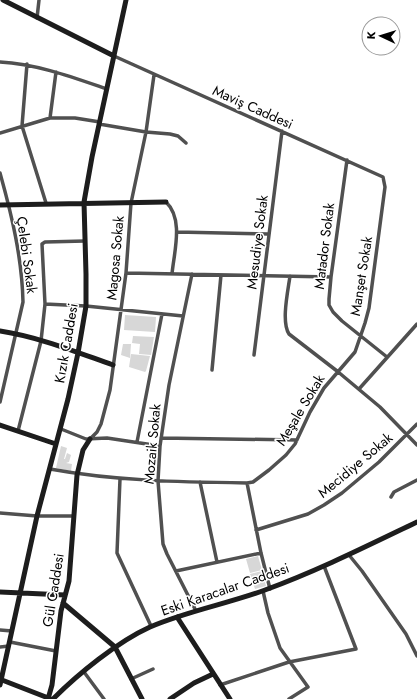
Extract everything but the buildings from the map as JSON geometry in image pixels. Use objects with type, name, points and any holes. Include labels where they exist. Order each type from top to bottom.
[{"type":"street","points":[[3,0],[114,56]]},
{"type":"street","points":[[37,18],[39,0]]},
{"type":"street","name":"Kızık Caddesi","points":[[1,683],[37,516],[68,399],[78,353],[86,306],[84,202],[126,0]]},
{"type":"street","name":"Maviş Caddesi","points":[[114,56],[383,177]]},
{"type":"street","points":[[0,62],[27,64],[107,88]]},
{"type":"street","points":[[27,64],[22,126],[46,203]]},
{"type":"street","points":[[50,118],[56,72]]},
{"type":"street","name":"Magosa Sokak","points":[[90,439],[97,432],[103,420],[108,400],[122,310],[131,203],[146,132],[154,74]]},
{"type":"street","points":[[0,133],[50,118],[75,118],[146,132],[175,135],[186,143]]},
{"type":"street","name":"Mesudiye Sokak","points":[[254,355],[282,131]]},
{"type":"street","name":"Matador Sokak","points":[[347,160],[331,277],[329,298],[331,308],[342,321],[360,337],[387,357]]},
{"type":"street","name":"Çelebi Sokak","points":[[0,174],[15,232],[23,290],[22,310],[0,402]]},
{"type":"street","name":"Manşet Sokak","points":[[337,371],[355,352],[369,308],[385,187],[383,177]]},
{"type":"street","points":[[0,204],[166,202],[172,211],[177,232],[172,274]]},
{"type":"street","points":[[177,232],[268,234]]},
{"type":"street","points":[[18,431],[42,341],[45,304],[41,247],[45,242],[85,241]]},
{"type":"street","points":[[126,273],[331,277]]},
{"type":"street","name":"Mozaik Sokak","points":[[192,274],[169,385],[160,446],[158,481],[163,544],[196,611]]},
{"type":"street","points":[[212,370],[222,275]]},
{"type":"street","points":[[290,276],[285,322],[289,334],[380,407],[417,445]]},
{"type":"street","points":[[45,304],[86,306],[183,316]]},
{"type":"street","points":[[137,442],[162,314]]},
{"type":"street","points":[[359,389],[417,324]]},
{"type":"street","points":[[0,331],[42,341],[113,365]]},
{"type":"street","name":"Meşale Sokak","points":[[247,483],[253,482],[286,455],[297,440],[318,396],[337,371]]},
{"type":"street","points":[[0,374],[6,376]]},
{"type":"street","name":"Mecidiye Sokak","points":[[256,530],[308,514],[324,505],[342,493],[379,462],[417,424]]},
{"type":"street","points":[[0,425],[56,444]]},
{"type":"street","points":[[60,429],[83,438],[107,438],[160,446]]},
{"type":"street","points":[[161,438],[297,440]]},
{"type":"street","name":"Gül Caddesi","points":[[50,699],[63,603],[70,572],[78,474],[81,455],[90,439]]},
{"type":"street","points":[[50,469],[120,479],[247,483],[261,553],[270,588]]},
{"type":"street","points":[[120,479],[117,552],[151,626]]},
{"type":"street","points":[[391,497],[394,492],[417,480]]},
{"type":"street","points":[[200,482],[217,562]]},
{"type":"street","points":[[0,513],[37,516],[74,516]]},
{"type":"street","name":"Eski Karacalar Caddesi","points":[[50,699],[115,647],[151,626],[263,591],[324,566],[416,524]]},
{"type":"street","points":[[176,571],[261,553]]},
{"type":"street","points":[[349,555],[406,634],[417,656]]},
{"type":"street","points":[[220,685],[289,662],[356,649],[324,566]]},
{"type":"street","points":[[263,591],[268,613],[280,648],[308,687],[289,699]]},
{"type":"street","points":[[0,592],[65,595]]},
{"type":"street","points":[[63,603],[115,647],[142,699]]},
{"type":"street","points":[[177,617],[230,699]]},
{"type":"street","points":[[0,630],[12,631]]},
{"type":"street","points":[[0,647],[10,644],[56,651]]},
{"type":"street","points":[[131,679],[152,669]]},
{"type":"street","points":[[84,672],[104,699]]},
{"type":"street","points":[[170,699],[213,674]]},
{"type":"street","points":[[1,683],[50,699]]},
{"type":"shaded area","points":[[125,315],[156,317],[155,332],[124,330]]},
{"type":"shaded area","points":[[133,336],[154,337],[151,355],[139,354],[140,344],[132,343]]},
{"type":"shaded area","points":[[123,344],[131,344],[130,358],[121,355]]},
{"type":"shaded area","points":[[131,354],[150,356],[145,372],[129,367]]},
{"type":"shaded area","points":[[61,446],[67,448],[64,459],[67,453],[71,455],[69,462],[66,463],[72,464],[71,471],[56,468]]},
{"type":"shaded area","points":[[258,556],[262,570],[250,573],[246,559]]},
{"type":"shaded area","points":[[262,571],[266,586],[255,589],[250,574]]}]
